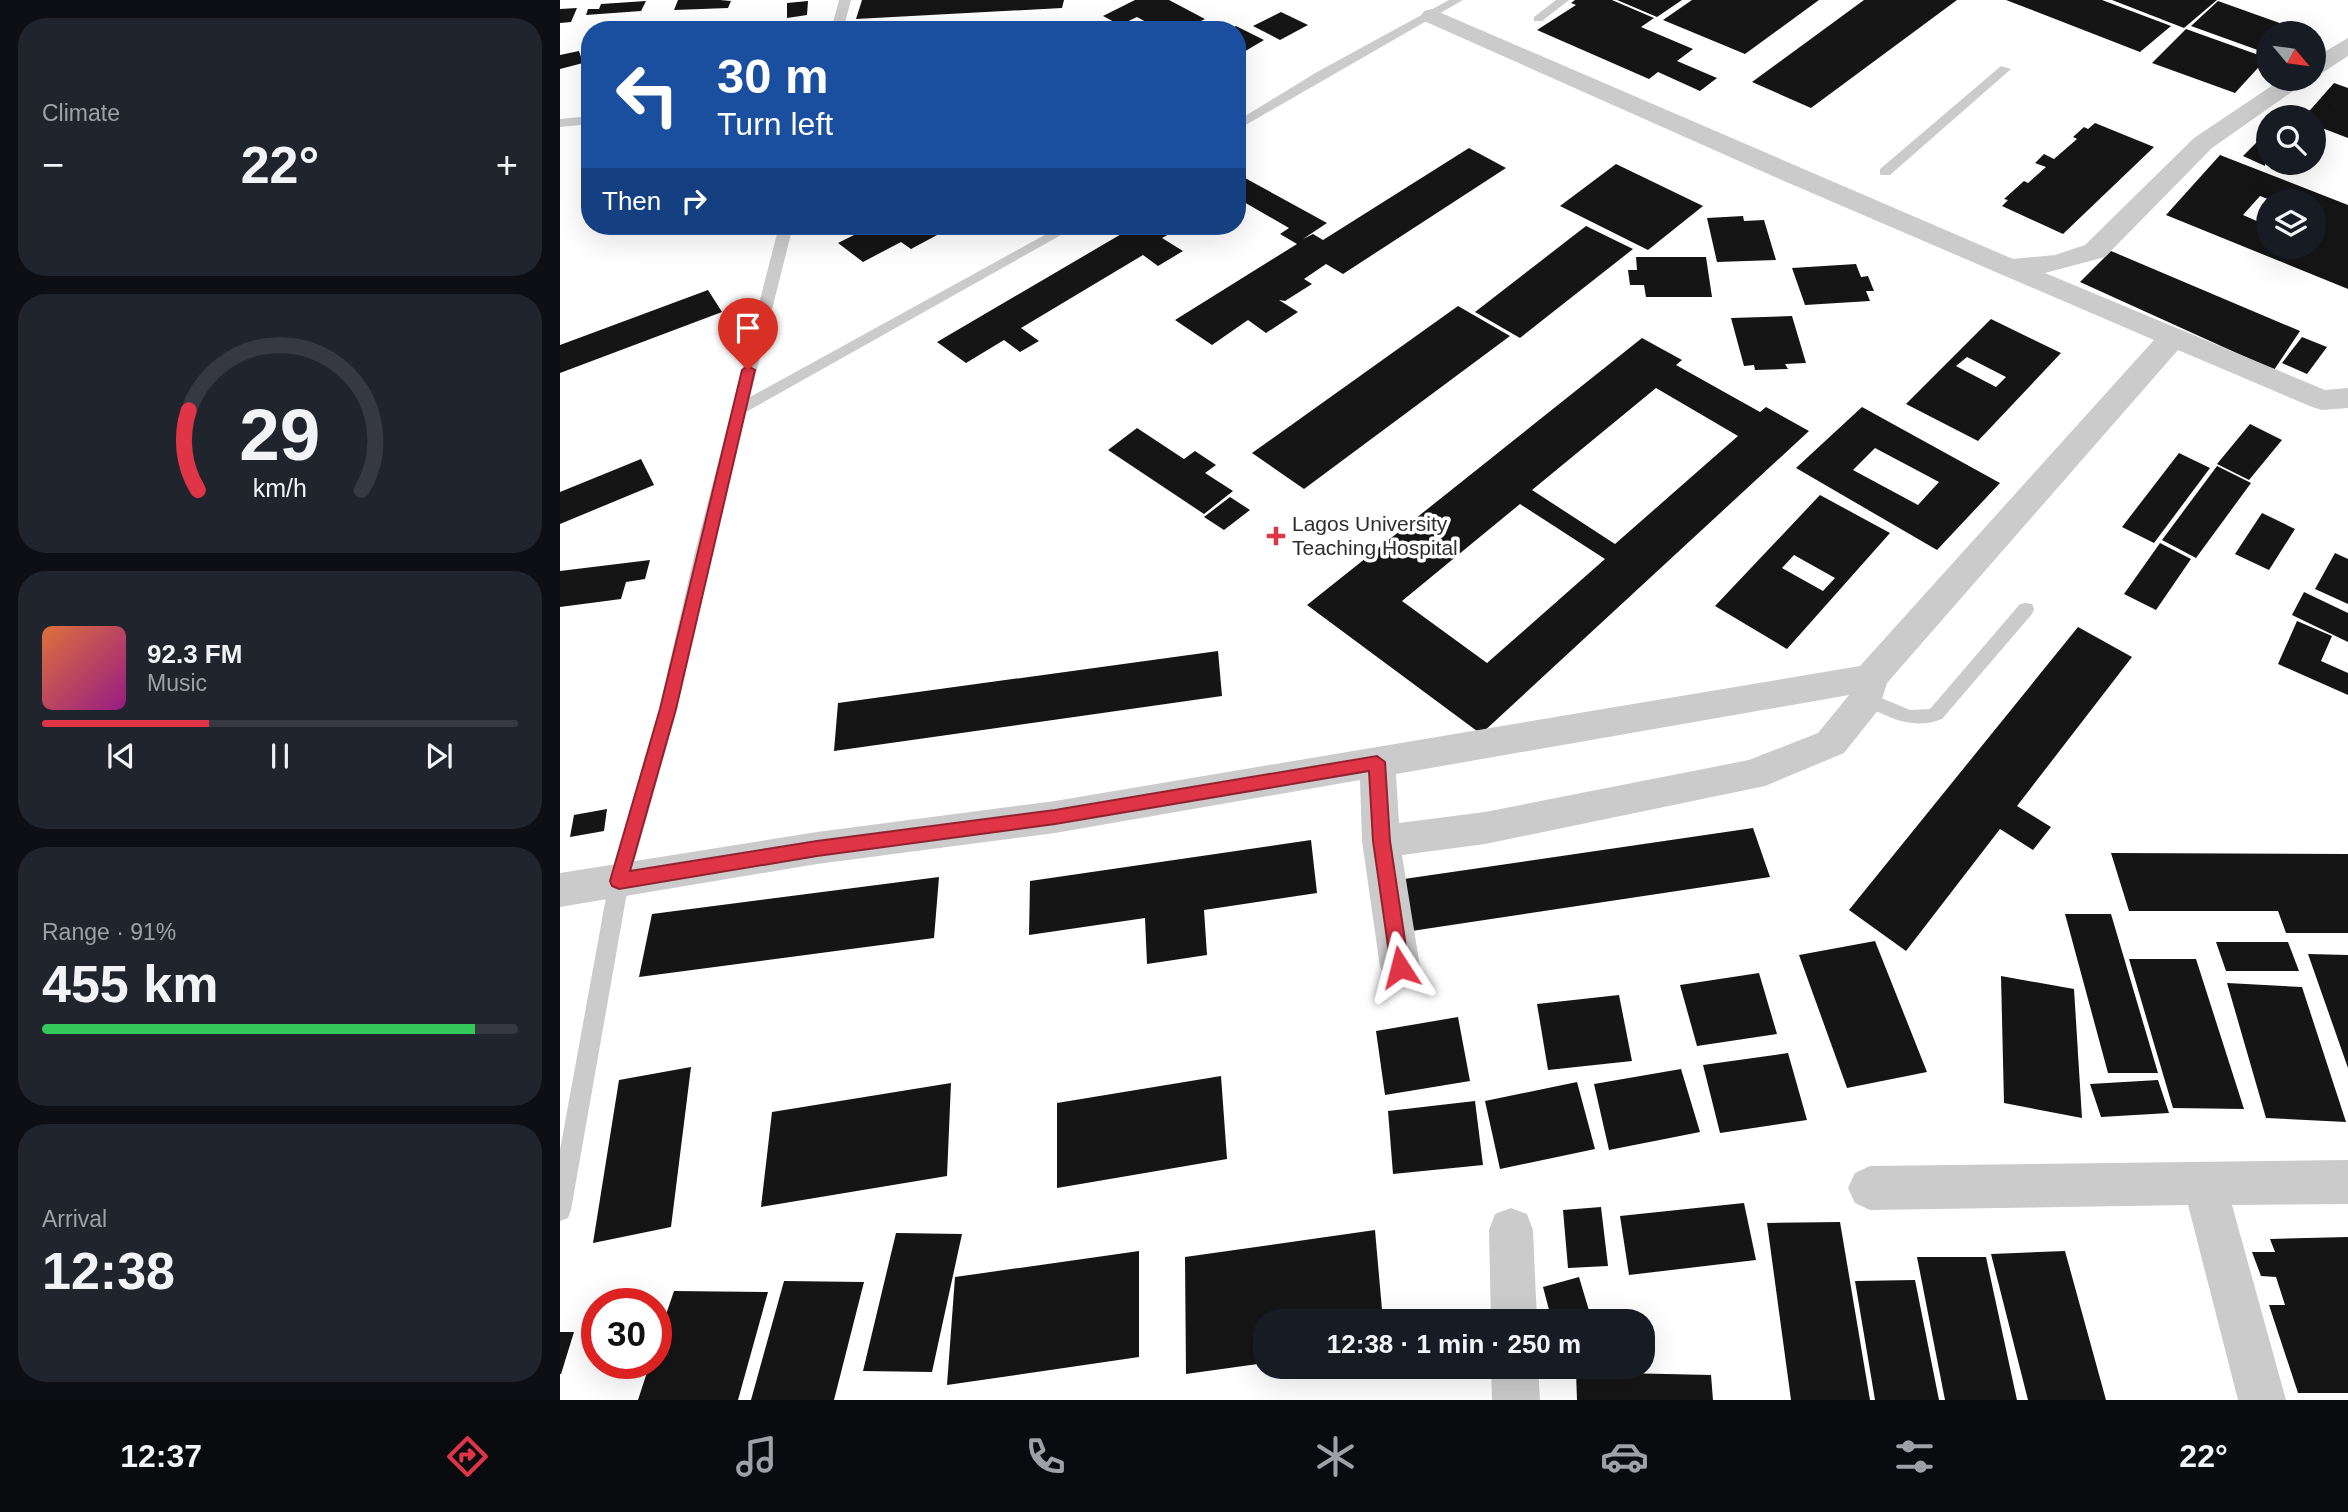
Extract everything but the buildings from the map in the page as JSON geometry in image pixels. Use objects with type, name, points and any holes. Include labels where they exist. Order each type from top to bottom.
[{"type":"street","points":[[1432,16],[2172,338],[2322,400],[2348,398]]},
{"type":"street","points":[[2326,60],[2348,45]]},
{"type":"street","points":[[2010,268],[2057,263],[2095,251],[2203,144],[2280,91]]},
{"type":"street","points":[[1381,841],[1485,828],[1752,775],[1831,743],[1868,688],[2172,338]]},
{"type":"street","points":[[560,890],[817,848],[1055,817],[1377,762],[1868,688]]},
{"type":"street","points":[[1377,762],[1381,841],[1400,967]]},
{"type":"street","points":[[1870,1188],[2348,1182]]},
{"type":"street","points":[[2204,1183],[2262,1400]]},
{"type":"street","points":[[1511,1230],[1514,1309]]},
{"type":"street","points":[[1515,1379],[1516,1400]]},
{"type":"lane","points":[[839,21],[845,0]]},
{"type":"lane","points":[[1246,122],[1381,41],[1432,16],[1457,0]]},
{"type":"lane","points":[[1538,19],[1563,0]]},
{"type":"lane","points":[[1885,172],[2005,69]]},
{"type":"lane","points":[[560,123],[581,121]]},
{"type":"lane","points":[[560,1210],[619,881],[668,709],[738,410],[784,235]]},
{"type":"lane","points":[[738,410],[1054,235]]},
{"type":"lane","points":[[1868,688],[1912,718],[1925,720],[1936,714],[2026,609]]},
{"type":"place","name":"Lagos University Teaching Hospital","points":[[1276,536]]},
{"type":"route","points":[[748,370],[668,709],[619,881],[817,848],[1055,817],[1377,762],[1381,841],[1400,967]]}]
